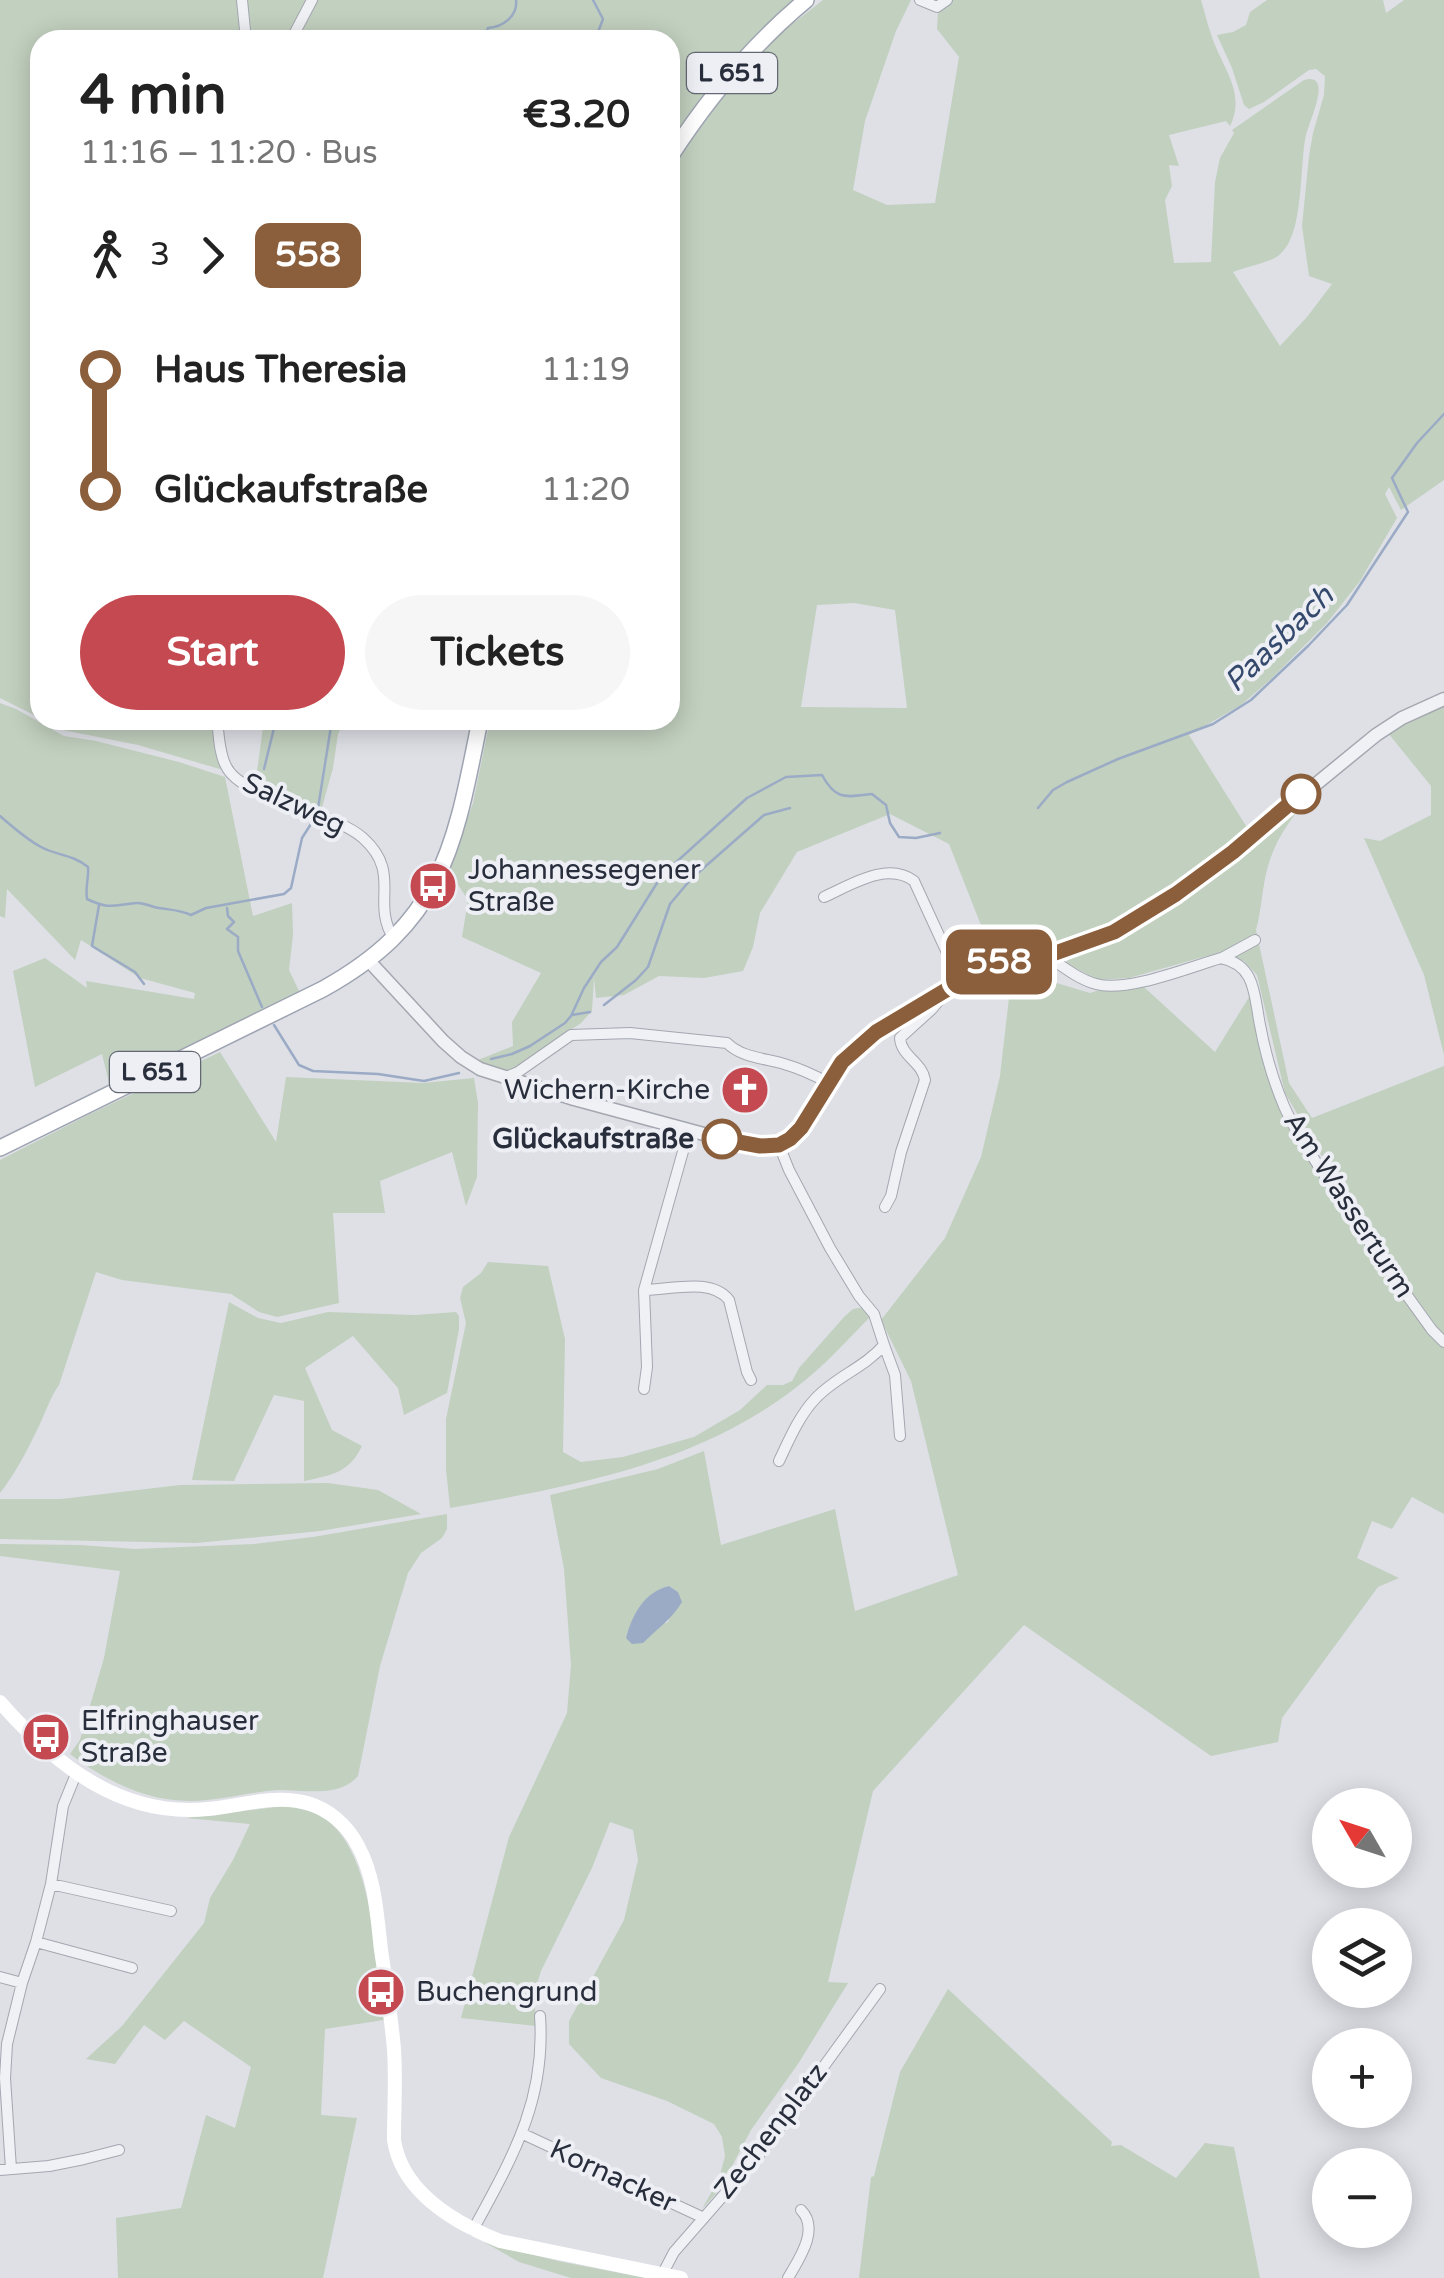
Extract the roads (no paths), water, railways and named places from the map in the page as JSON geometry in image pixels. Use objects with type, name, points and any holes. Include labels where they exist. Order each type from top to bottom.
[{"type":"main road","name":"L 651","points":[[680,142],[746,57],[806,0]]},
{"type":"main road","name":"L 651","points":[[0,1148],[344,978],[369,961],[394,939],[422,905],[450,850],[478,730]]},
{"type":"main road","points":[[1,1708],[76,1774],[109,1793],[158,1808],[202,1810],[289,1800],[319,1807],[343,1824],[361,1851],[372,1888],[394,2052],[394,2140],[402,2168],[416,2186],[455,2220],[473,2230],[530,2248],[681,2278]]},
{"type":"street","points":[[242,0],[245,30]]},
{"type":"street","points":[[296,30],[312,0]]},
{"type":"street","points":[[924,2],[937,7],[947,0]]},
{"type":"street","points":[[369,961],[453,1050],[484,1071],[737,1143],[779,1145],[801,1128],[842,1062],[876,1032],[993,962],[1047,956],[1114,932],[1176,894],[1233,852],[1376,734],[1444,699]]},
{"type":"street","name":"Salzweg","points":[[219,730],[225,766],[232,776],[268,796],[353,830],[376,853],[385,874],[383,915],[394,939]]},
{"type":"street","points":[[824,897],[865,879],[891,872],[904,874],[914,882],[955,984]]},
{"type":"street","points":[[1047,956],[1098,985],[1114,986],[1221,958],[1254,940]]},
{"type":"street","name":"Am Wasserturm","points":[[1221,958],[1248,972],[1270,1065],[1282,1102],[1300,1137],[1362,1235],[1444,1342]]},
{"type":"street","points":[[885,1206],[926,1080],[924,1070],[904,1052],[900,1038],[955,984]]},
{"type":"street","points":[[506,1077],[571,1035],[630,1032],[727,1042],[735,1051],[786,1064],[828,1083]]},
{"type":"street","points":[[644,1390],[644,1290],[689,1130]]},
{"type":"street","points":[[779,1145],[845,1274],[874,1314],[895,1375],[900,1436]]},
{"type":"street","points":[[644,1290],[708,1286],[722,1290],[730,1300],[751,1380]]},
{"type":"street","points":[[779,1460],[800,1418],[817,1396],[862,1366],[884,1345]]},
{"type":"street","points":[[76,1774],[63,1806],[50,1884],[4,2061],[6,2170],[84,2160],[118,2150]]},
{"type":"street","points":[[50,1884],[170,1911]]},
{"type":"street","points":[[36,1942],[132,1968]]},
{"type":"street","points":[[0,1977],[22,1983]]},
{"type":"street","name":"Zechenplatz","points":[[663,2274],[674,2252],[763,2150],[880,1989]]},
{"type":"street","points":[[473,2230],[523,2134],[534,2096],[540,2016]]},
{"type":"street","name":"Kornacker","points":[[523,2134],[704,2218]]},
{"type":"street","points":[[788,2278],[808,2240],[807,2216],[801,2210]]},
{"type":"water","points":[[669,1586],[678,1592],[682,1602],[643,1643],[632,1644],[626,1638],[636,1613],[653,1593]]},
{"type":"waterway","points":[[487,30],[512,16],[516,0]]},
{"type":"waterway","points":[[593,0],[603,19],[599,30]]},
{"type":"waterway","name":"Paasbach","points":[[1038,808],[1053,790],[1067,782],[1213,724],[1251,700],[1308,646],[1347,605],[1408,512],[1392,478],[1444,414]]},
{"type":"waterway","points":[[264,769],[274,730]]},
{"type":"waterway","points":[[318,808],[330,730]]},
{"type":"waterway","name":"Paasbach","points":[[491,1059],[530,1046],[565,1023],[601,962],[617,947],[662,875],[747,798],[786,777],[822,775],[842,795],[872,794],[886,805],[890,823],[899,837],[940,833]]},
{"type":"waterway","points":[[604,1005],[648,967],[670,904],[691,879],[764,815],[790,808]]},
{"type":"waterway","points":[[0,816],[35,844],[88,867],[87,899],[107,906],[142,903],[191,915],[206,908],[284,894],[291,888],[302,838],[316,816]]},
{"type":"waterway","points":[[99,905],[92,946],[135,972],[144,984]]},
{"type":"waterway","name":"Paasbach","points":[[227,908],[234,922],[227,929],[238,937],[238,951],[262,1007]]},
{"type":"waterway","points":[[572,1015],[590,1012]]},
{"type":"waterway","name":"Paasbach","points":[[274,1025],[299,1065],[313,1071],[424,1081],[459,1073]]},
{"type":"place","name":"Johannessegener Straße","points":[[433,886]]},
{"type":"place","name":"Wichern-Kirche","points":[[745,1090]]},
{"type":"place","name":"Glückaufstraße","points":[[722,1139]]},
{"type":"place","name":"Elfringhauser Straße","points":[[46,1737]]},
{"type":"place","name":"Buchengrund","points":[[381,1992]]}]
